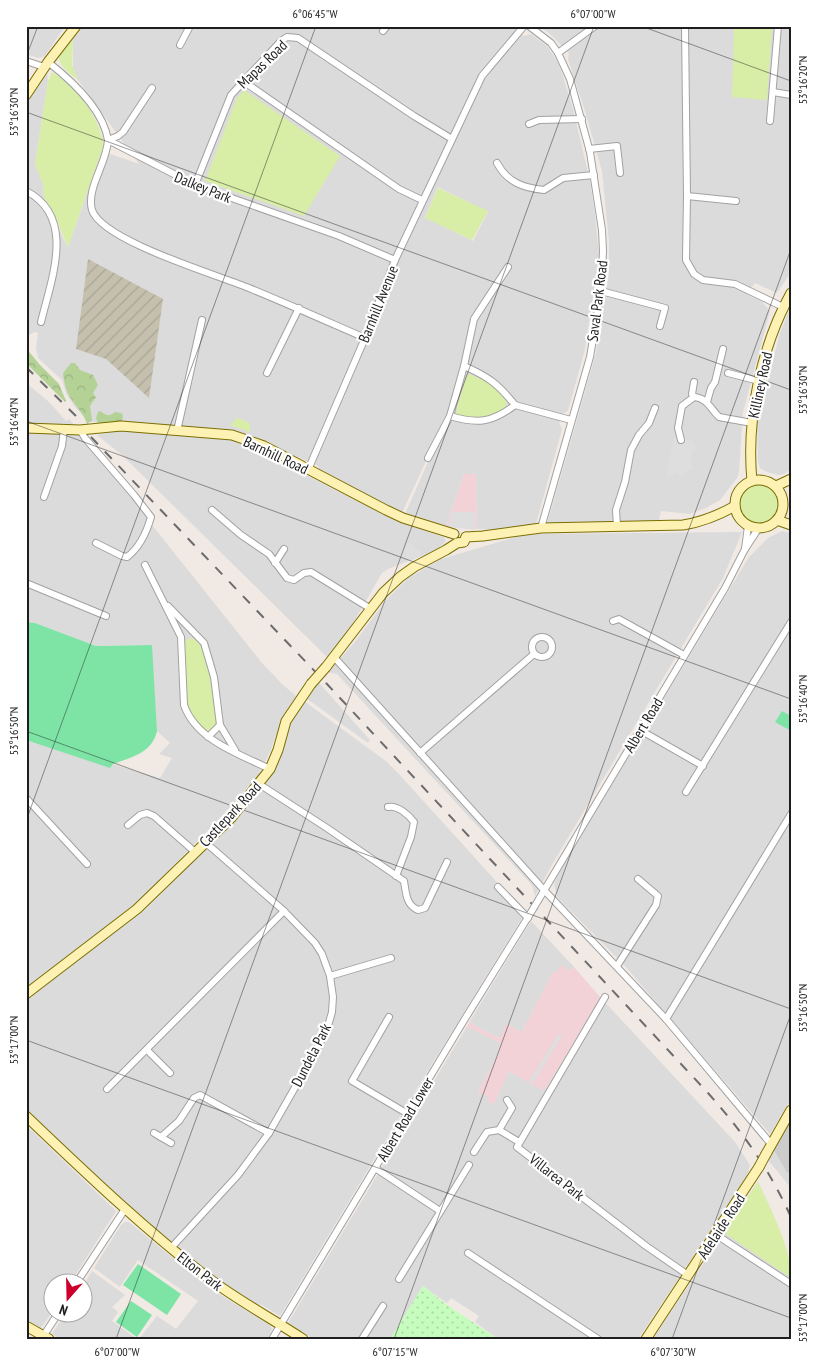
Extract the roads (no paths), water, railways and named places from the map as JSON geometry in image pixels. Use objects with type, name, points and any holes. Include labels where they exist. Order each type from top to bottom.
[{"type":"street","points":[[26,95],[68,31],[76,26]]},
{"type":"street","points":[[180,45],[190,26]]},
{"type":"street","name":"Barnhill Avenue","points":[[308,470],[395,260],[482,76],[524,26]]},
{"type":"street","name":"Saval Park Road","points":[[529,26],[551,44],[565,67],[582,118],[589,149],[604,251],[601,291],[590,357],[541,528]]},
{"type":"street","points":[[558,53],[595,26]]},
{"type":"street","points":[[685,26],[686,260],[694,274],[703,280],[735,284],[783,307]]},
{"type":"street","points":[[770,120],[778,26]]},
{"type":"street","name":"Mapas Road","points":[[195,185],[231,95],[281,41],[287,37],[294,37],[452,139]]},
{"type":"street","points":[[26,61],[46,65],[63,74],[86,98],[99,116],[108,140],[105,156],[91,197],[92,211],[103,226],[165,258],[245,286],[364,338]]},
{"type":"street","points":[[243,81],[398,189],[422,200]]},
{"type":"street","points":[[108,140],[123,132],[152,88]]},
{"type":"street","points":[[772,92],[791,95]]},
{"type":"street","points":[[529,124],[539,120],[582,118]]},
{"type":"street","name":"Dalkey Park","points":[[108,140],[195,185],[339,236],[395,260]]},
{"type":"street","points":[[589,149],[617,146],[620,173]]},
{"type":"street","points":[[497,162],[509,179],[536,189],[544,190],[563,178],[594,175]]},
{"type":"street","points":[[26,191],[33,194],[47,208],[56,230],[58,246],[56,262],[41,322]]},
{"type":"street","points":[[687,196],[736,200]]},
{"type":"street","points":[[428,458],[450,416],[464,366],[474,319],[508,267]]},
{"type":"street","points":[[601,291],[665,308],[660,326]]},
{"type":"street","name":"Killiney Road","points":[[752,481],[749,447],[759,381],[771,338],[783,307],[791,293]]},
{"type":"street","points":[[268,373],[299,308]]},
{"type":"street","points":[[177,431],[202,320]]},
{"type":"street","points":[[707,402],[715,382],[724,349]]},
{"type":"street","points":[[464,366],[483,374],[496,383],[515,405],[571,420]]},
{"type":"street","points":[[728,373],[759,381]]},
{"type":"street","points":[[694,382],[692,394],[694,397]]},
{"type":"street","points":[[681,440],[678,428],[682,406],[694,397],[700,397],[707,402],[719,417],[727,420],[752,423]]},
{"type":"street","points":[[450,416],[471,422],[481,421],[494,418],[515,405]]},
{"type":"street","points":[[617,526],[616,510],[625,482],[630,450],[638,435],[649,423],[655,408]]},
{"type":"street","name":"Barnhill Road","points":[[26,428],[80,430],[121,426],[243,438],[264,446],[402,518],[455,539]]},
{"type":"street","points":[[44,497],[62,446],[64,429]]},
{"type":"street","points":[[80,430],[150,517],[138,545],[128,557],[96,543]]},
{"type":"street","points":[[779,490],[791,479]]},
{"type":"street","points":[[763,480],[779,490],[784,504],[780,517],[768,527],[748,526],[742,522],[736,510],[736,494],[752,481],[763,480]]},
{"type":"street","points":[[779,490],[791,484]]},
{"type":"street","points":[[212,510],[241,535],[269,554],[290,580],[294,580],[304,573],[311,572],[371,609]]},
{"type":"street","points":[[455,539],[464,542],[466,537],[541,528],[683,525],[696,523],[736,510]]},
{"type":"street","points":[[780,517],[791,519]]},
{"type":"street","points":[[780,517],[791,524]]},
{"type":"street","name":"Albert Road","points":[[745,549],[748,526]]},
{"type":"street","name":"Albert Road","points":[[539,899],[725,588],[758,528]]},
{"type":"street","name":"Castlepark Road","points":[[26,994],[137,909],[231,818],[270,769],[278,750],[286,721],[311,684],[383,593],[414,567],[446,550],[455,539]]},
{"type":"street","points":[[275,563],[284,549]]},
{"type":"street","points":[[145,565],[181,637],[184,705],[188,715],[208,737],[270,769]]},
{"type":"street","points":[[26,583],[106,616]]},
{"type":"street","points":[[164,602],[204,643],[214,677],[220,725],[237,753]]},
{"type":"street","points":[[614,621],[620,619],[684,655]]},
{"type":"street","points":[[686,792],[791,622]]},
{"type":"street","points":[[181,637],[191,629]]},
{"type":"street","points":[[420,753],[534,654]]},
{"type":"street","points":[[334,657],[544,890],[666,1019],[771,1144]]},
{"type":"street","points":[[208,737],[220,725]]},
{"type":"street","points":[[640,730],[703,766]]},
{"type":"street","points":[[259,784],[404,881],[408,904],[412,908],[418,910],[425,908],[447,862]]},
{"type":"street","points":[[26,798],[88,864]]},
{"type":"street","points":[[388,807],[395,807],[414,822],[411,838],[398,877]]},
{"type":"street","points":[[128,825],[140,815],[147,813],[154,816],[195,852]]},
{"type":"street","points":[[666,1019],[791,814]]},
{"type":"street","name":"Dundela Park","points":[[171,1248],[238,1175],[269,1132],[313,1056],[328,1026],[332,1012],[333,997],[330,976],[322,954],[314,943],[284,911],[206,842]]},
{"type":"street","points":[[617,966],[656,905],[658,896],[638,879]]},
{"type":"street","points":[[498,887],[529,916]]},
{"type":"street","name":"Albert Road Lower","points":[[272,1339],[539,899]]},
{"type":"street","points":[[107,1089],[284,911]]},
{"type":"street","points":[[330,976],[391,958]]},
{"type":"street","name":"Villarea Park","points":[[605,997],[517,1147],[646,1246],[688,1275]]},
{"type":"street","points":[[389,1017],[352,1082],[408,1114]]},
{"type":"street","points":[[147,1050],[170,1073]]},
{"type":"street","points":[[160,1137],[179,1121],[194,1098],[200,1095],[269,1132]]},
{"type":"street","points":[[500,1130],[512,1108],[507,1100]]},
{"type":"street","name":"Adelaide Road","points":[[646,1339],[759,1167],[791,1110]]},
{"type":"street","name":"Elton Park","points":[[26,1116],[124,1209],[171,1248],[227,1291],[303,1339]]},
{"type":"street","points":[[474,1152],[488,1132],[500,1130],[519,1142]]},
{"type":"street","points":[[154,1133],[171,1143]]},
{"type":"street","points":[[399,1279],[469,1165]]},
{"type":"street","points":[[375,1168],[440,1211]]},
{"type":"street","points":[[83,1272],[124,1209]]},
{"type":"street","points":[[715,1234],[791,1284]]},
{"type":"street","points":[[468,1253],[598,1339]]},
{"type":"street","points":[[362,1339],[384,1306]]},
{"type":"street","points":[[26,1326],[44,1338],[53,1322]]},
{"type":"railway","points":[[26,367],[80,420]]},
{"type":"railway","points":[[91,437],[326,683],[708,1093],[754,1152],[773,1182],[791,1217]]}]
